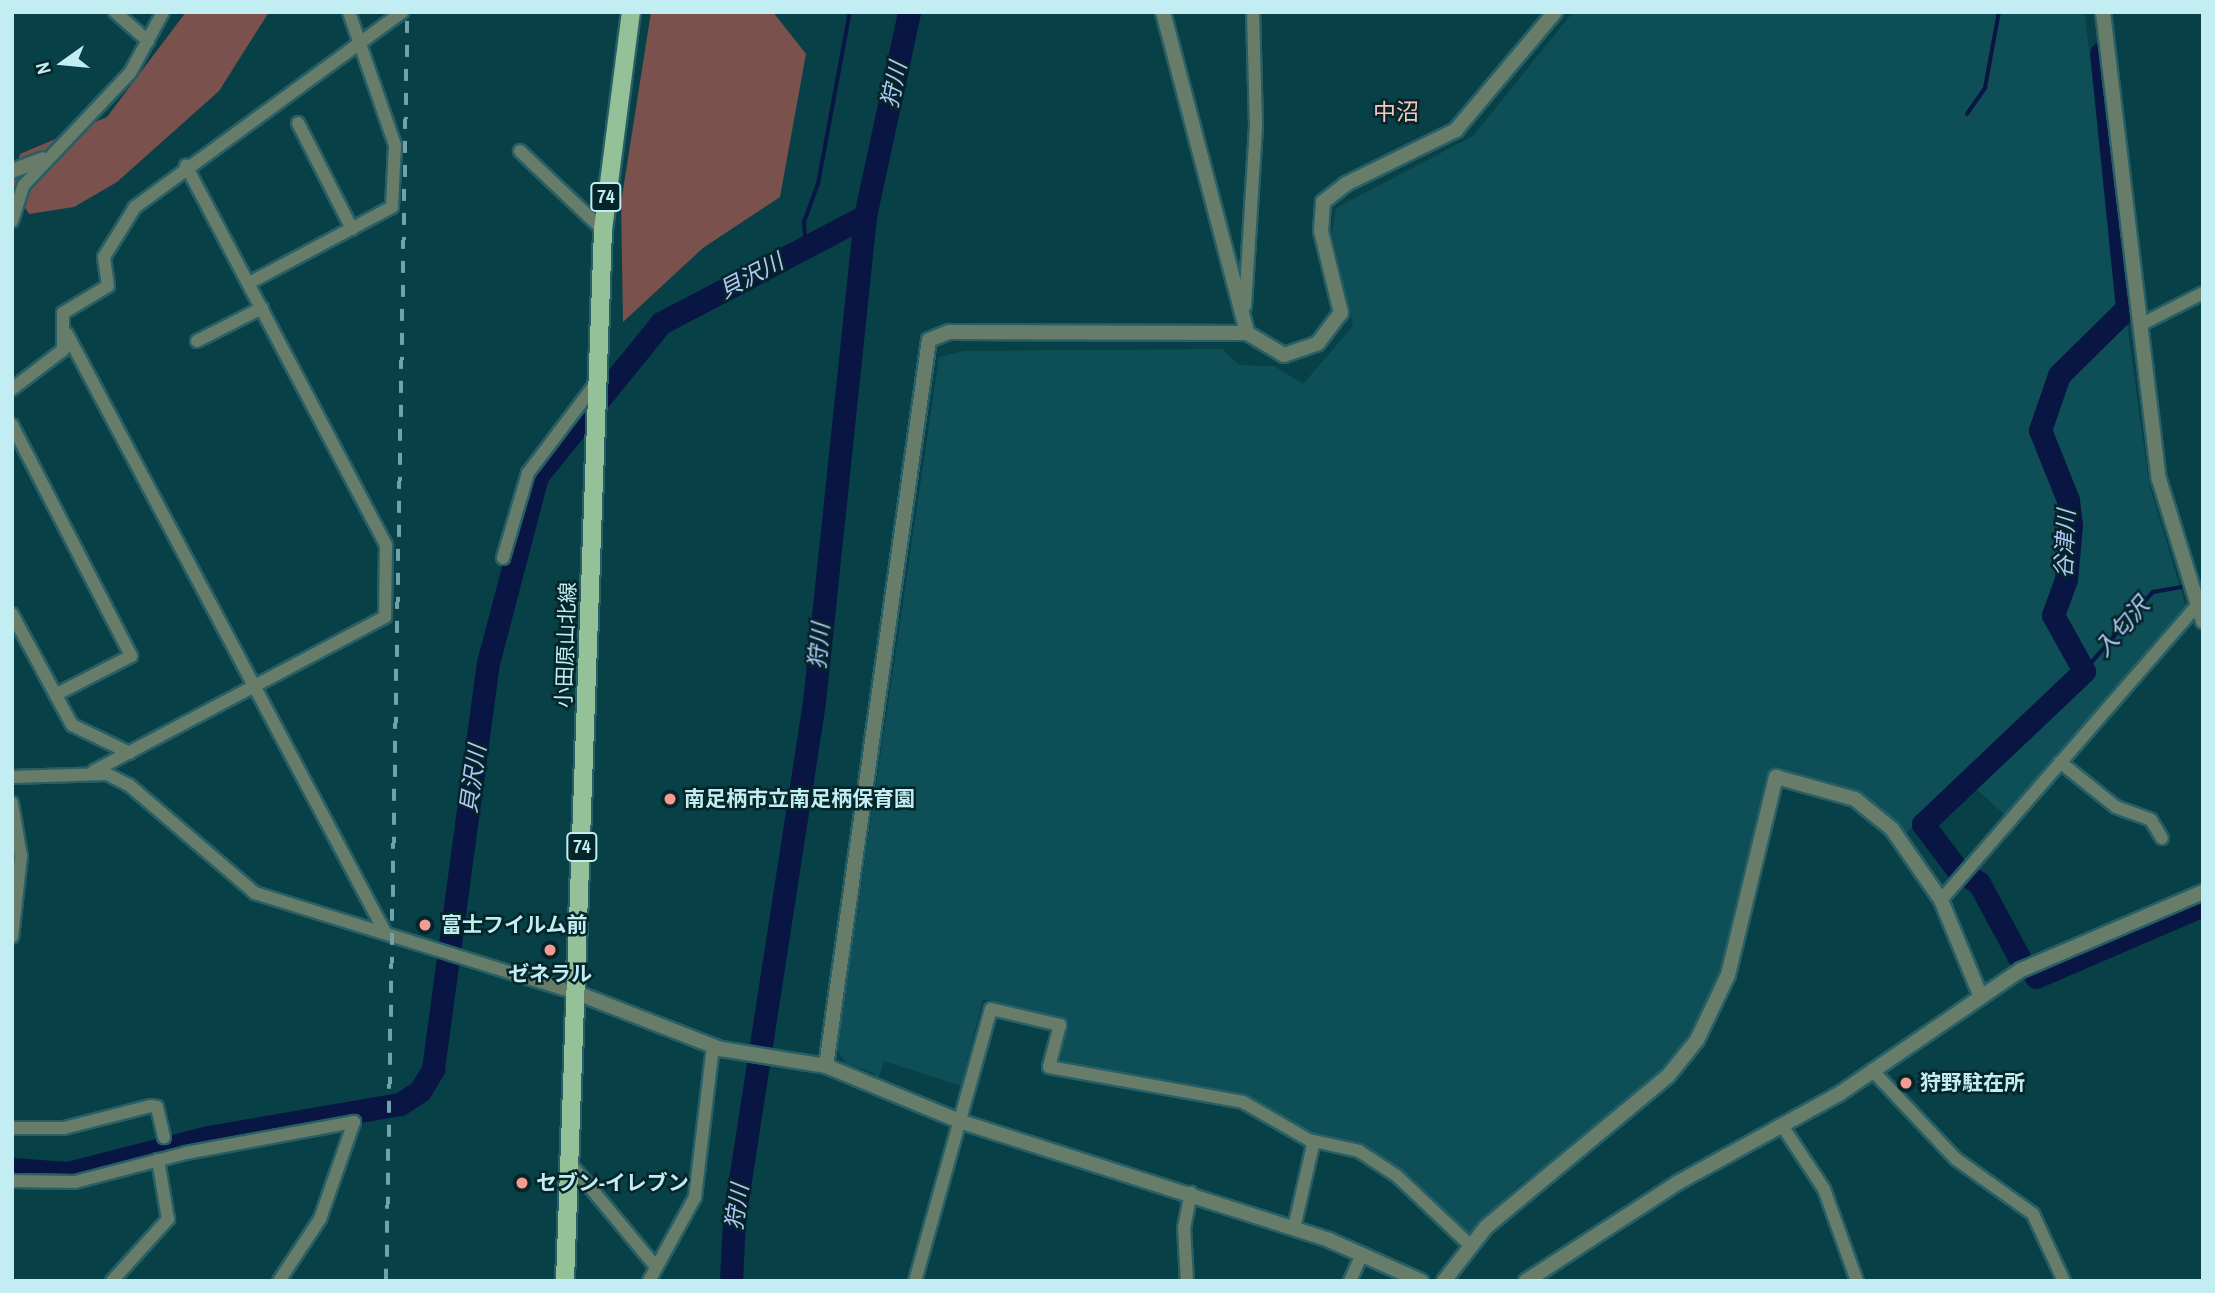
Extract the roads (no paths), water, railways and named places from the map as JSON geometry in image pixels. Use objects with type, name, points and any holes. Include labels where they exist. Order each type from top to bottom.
[{"type":"main road","name":"小田原山北線","points":[[565,1281],[603,230],[631,12]]},
{"type":"street","points":[[115,12],[148,41]]},
{"type":"street","points":[[12,220],[24,185],[43,159],[102,107],[148,41],[163,12]]},
{"type":"street","points":[[249,282],[392,207],[395,145],[349,12]]},
{"type":"street","points":[[385,932],[67,334],[63,313],[108,286],[104,257],[135,207],[186,166],[402,12]]},
{"type":"street","points":[[1163,12],[1245,306]]},
{"type":"street","points":[[1247,332],[1245,306],[1256,126],[1253,12]]},
{"type":"street","points":[[822,1065],[925,346],[949,332],[1247,332],[1284,355],[1318,343],[1335,327],[1341,313],[1321,231],[1322,202],[1346,184],[1455,130],[1555,12]]},
{"type":"street","points":[[2103,12],[2159,479],[2203,621]]},
{"type":"street","points":[[298,122],[352,229]]},
{"type":"street","points":[[520,151],[603,230]]},
{"type":"street","points":[[12,171],[43,159]]},
{"type":"street","points":[[12,777],[94,771],[256,688],[385,617],[386,545],[186,166]]},
{"type":"street","points":[[2142,324],[2203,293]]},
{"type":"street","points":[[197,341],[262,308]]},
{"type":"street","points":[[12,389],[46,369],[63,350],[67,334]]},
{"type":"street","points":[[503,558],[528,473],[596,383]]},
{"type":"street","points":[[12,425],[131,656],[55,695]]},
{"type":"street","points":[[1941,900],[2197,605]]},
{"type":"street","points":[[12,614],[72,724],[130,753]]},
{"type":"street","points":[[2060,762],[2116,807],[2151,820],[2162,838]]},
{"type":"street","points":[[94,771],[129,785],[255,893],[577,993],[717,1048],[822,1065],[962,1122],[1294,1228],[1362,1254],[1421,1281]]},
{"type":"street","points":[[1444,1281],[1469,1244],[1668,1076],[1697,1040],[1728,975],[1776,777],[1855,799],[1892,829],[1941,900],[1981,997]]},
{"type":"street","points":[[12,803],[21,856],[12,937]]},
{"type":"street","points":[[1526,1281],[1679,1182],[1783,1127],[1981,997],[2052,954],[2203,892]]},
{"type":"street","points":[[915,1281],[962,1122],[991,1009],[1060,1026],[1049,1067],[1243,1102],[1314,1141],[1359,1152],[1397,1176],[1469,1244]]},
{"type":"street","points":[[649,1281],[695,1197],[717,1048]]},
{"type":"street","points":[[1872,1070],[1956,1159],[2033,1214],[2064,1281]]},
{"type":"street","points":[[12,1128],[64,1128],[151,1106],[157,1107],[164,1137]]},
{"type":"street","points":[[12,1181],[75,1182],[158,1160],[354,1122],[320,1219],[279,1281]]},
{"type":"street","points":[[1783,1127],[1824,1189],[1857,1281]]},
{"type":"street","points":[[1294,1228],[1314,1141]]},
{"type":"street","points":[[112,1281],[168,1219],[158,1160]]},
{"type":"street","points":[[570,1163],[656,1266]]},
{"type":"street","points":[[1187,1281],[1184,1228],[1191,1193]]},
{"type":"street","points":[[1350,1281],[1362,1254]]},
{"type":"waterway","points":[[806,246],[804,222],[818,184],[850,12]]},
{"type":"waterway","name":"狩川","points":[[731,1281],[734,1219],[814,702],[865,216],[909,12]]},
{"type":"waterway","points":[[1967,114],[1985,88],[1999,12]]},
{"type":"waterway","name":"谷津川","points":[[2021,961],[1979,883],[1956,868],[1923,824],[2084,671],[2053,615],[2066,580],[2071,525],[2068,500],[2040,430],[2059,375],[2127,308],[2101,53]]},
{"type":"waterway","name":"貝沢川","points":[[12,1169],[68,1173],[208,1137],[400,1104],[420,1091],[433,1069],[488,663],[537,476],[661,323],[865,216]]},
{"type":"waterway","name":"入匂沢","points":[[2084,671],[2153,592],[2188,586]]},
{"type":"waterway","name":"谷津川","points":[[2036,977],[2203,905]]},
{"type":"railway","points":[[386,1281],[407,12]]},
{"type":"place","name":"南足柄市立南足柄保育園","points":[[670,799]]},
{"type":"place","name":"富士フイルム前","points":[[425,925]]},
{"type":"place","name":"ゼネラル","points":[[550,950]]},
{"type":"place","name":"狩野駐在所","points":[[1906,1083]]},
{"type":"place","name":"セブン-イレブン","points":[[522,1183]]},
{"type":"district","name":"中沼","points":[[1396,112]]}]
